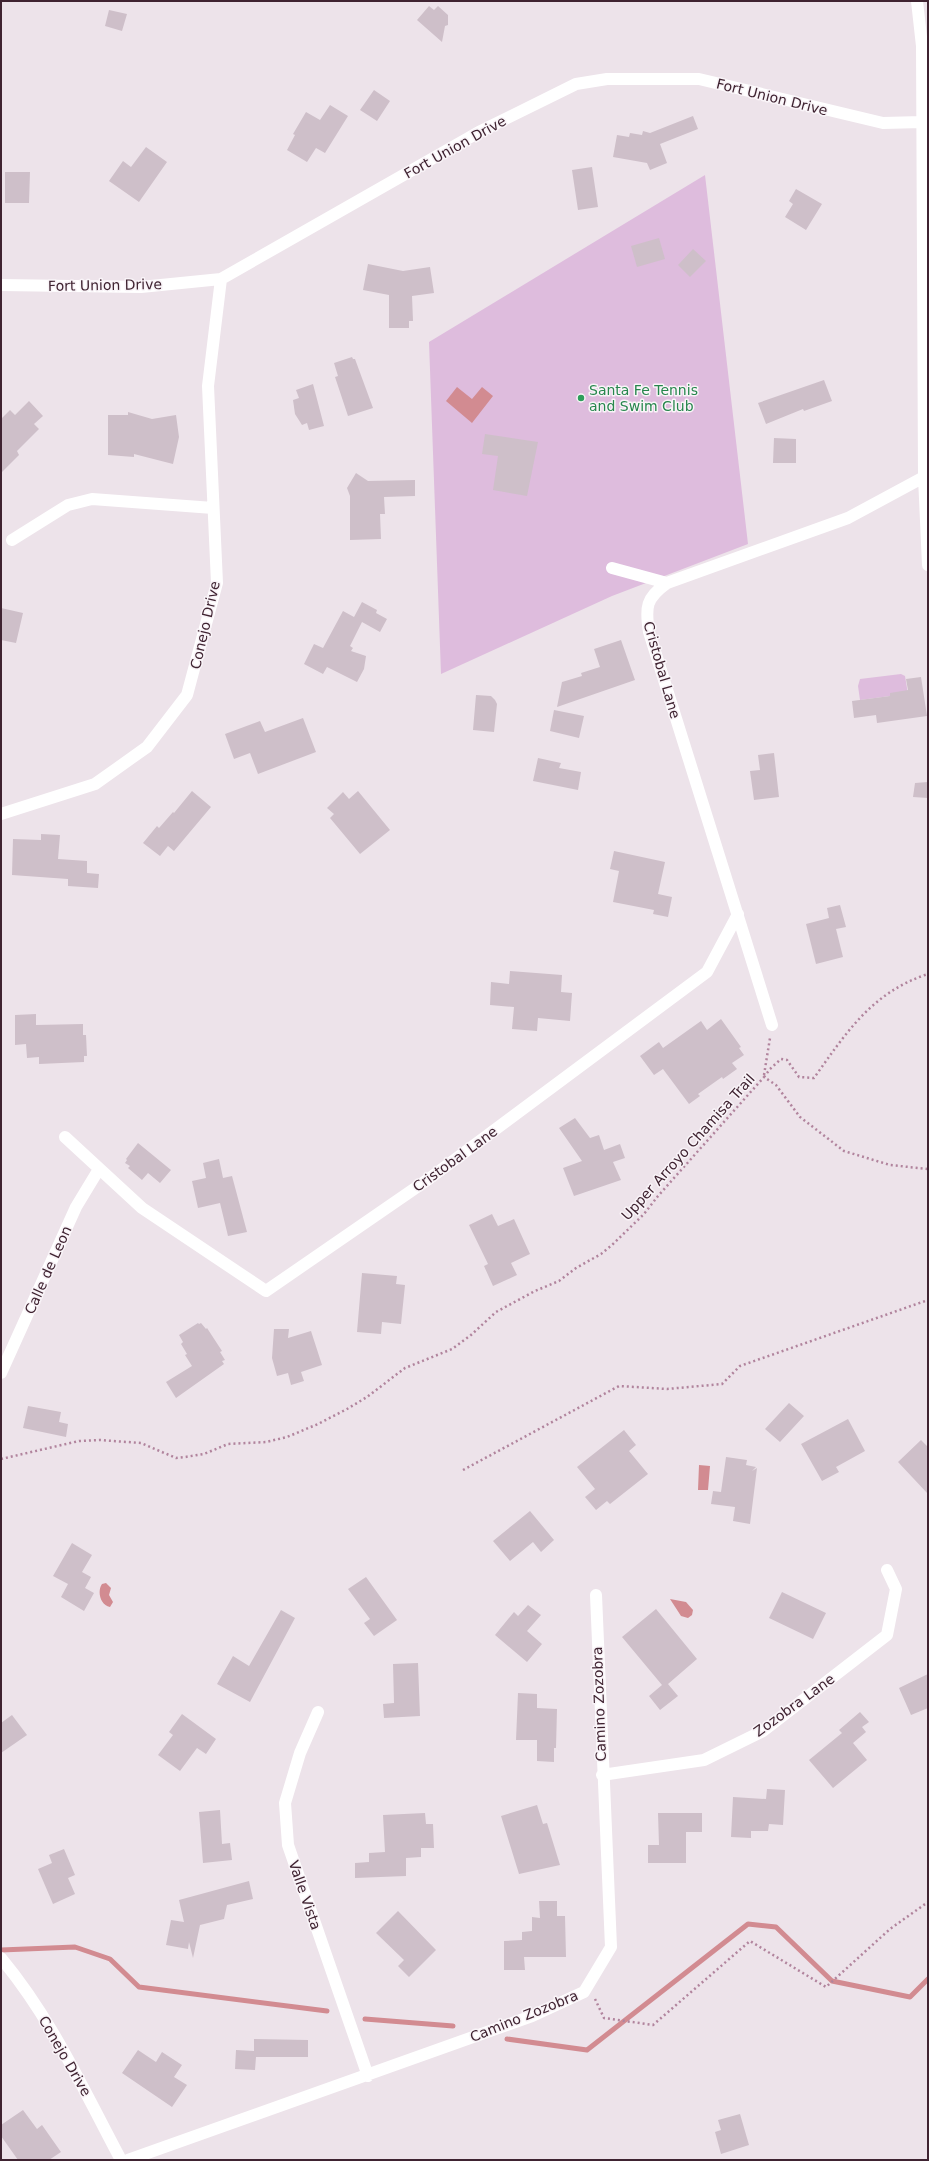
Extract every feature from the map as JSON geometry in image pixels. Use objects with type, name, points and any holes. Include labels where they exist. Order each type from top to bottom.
[{"type":"street","points":[[917,1],[922,46],[924,477],[928,565]]},
{"type":"street","name":"Fort Union Drive","points":[[1,285],[141,287],[222,278],[479,132],[576,84],[607,79],[699,79],[883,123],[922,122]]},
{"type":"street","name":"Conejo Drive","points":[[1,814],[95,784],[147,747],[187,695],[217,583],[208,386],[222,278]]},
{"type":"street","name":"Cristobal Lane","points":[[772,1025],[649,632],[646,618],[649,599],[667,583],[848,518],[924,477]]},
{"type":"street","points":[[12,540],[68,506],[92,499],[213,508]]},
{"type":"street","points":[[612,568],[667,583]]},
{"type":"street","name":"Cristobal Lane","points":[[99,1169],[142,1208],[266,1291],[430,1178],[707,972],[738,914]]},
{"type":"street","points":[[65,1137],[99,1169]]},
{"type":"street","name":"Calle de Leon","points":[[1,1373],[76,1208],[99,1169]]},
{"type":"street","name":"Zozobra Lane","points":[[602,1775],[704,1760],[763,1732],[887,1635],[896,1589],[887,1570]]},
{"type":"street","name":"Camino Zozobra","points":[[128,2160],[368,2076],[532,2016],[584,1992],[611,1947],[602,1775],[596,1595]]},
{"type":"street","name":"Valle Vista","points":[[318,1712],[300,1753],[285,1803],[288,1845],[368,2076]]},
{"type":"street","name":"Conejo Drive","points":[[1,1958],[24,1986],[70,2061],[121,2160]]},
{"type":"path","name":"Upper Arroyo Chamisa Trail","points":[[1,1459],[79,1441],[106,1440],[141,1443],[176,1458],[204,1454],[228,1444],[277,1440],[318,1424],[367,1398],[405,1368],[426,1358],[452,1349],[471,1335],[496,1312],[534,1291],[559,1281],[576,1268],[601,1254],[644,1214],[658,1196],[764,1078],[770,1069],[781,1059],[787,1060],[799,1077],[814,1078],[862,1014],[891,991],[914,978],[928,974]]},
{"type":"path","points":[[764,1078],[772,1025]]},
{"type":"path","name":"Upper Arroyo Chamisa Trail","points":[[764,1078],[776,1086],[800,1117],[844,1151],[890,1165],[928,1169]]},
{"type":"path","points":[[463,1470],[619,1386],[667,1389],[722,1384],[740,1366],[928,1300]]},
{"type":"path","points":[[588,1984],[604,2018],[653,2025],[750,1941],[826,1988],[890,1929],[928,1902]]},
{"type":"shaded area","name":"Santa Fe Tennis and Swim Club","points":[[705,175],[748,544],[612,596],[441,674],[429,342]]},
{"type":"shaded area","points":[[457,387],[472,399],[482,387],[493,396],[472,423],[446,401]]},
{"type":"shaded area","points":[[901,674],[905,676],[908,694],[890,693],[890,696],[860,700],[858,686],[860,679]]},
{"type":"shaded area","points":[[699,1465],[710,1466],[708,1490],[698,1490]]},
{"type":"shaded area","points":[[106,1583],[111,1588],[109,1595],[113,1602],[110,1607],[104,1604],[100,1597],[100,1587],[102,1584]]},
{"type":"shaded area","points":[[670,1599],[686,1602],[693,1610],[692,1615],[688,1618],[681,1616]]},
{"type":"building","points":[[429,6],[434,10],[438,6],[448,15],[448,25],[445,26],[442,42],[417,20]]},
{"type":"building","points":[[109,10],[127,14],[122,31],[105,26]]},
{"type":"building","points":[[374,90],[390,101],[377,121],[360,110]]},
{"type":"building","points":[[330,105],[348,116],[325,153],[316,148],[307,162],[287,150],[295,135],[293,134],[306,112],[320,120]]},
{"type":"building","points":[[693,116],[698,129],[660,144],[667,163],[650,170],[647,163],[613,157],[617,135],[629,137],[630,133],[642,135],[643,131],[650,133]]},
{"type":"building","points":[[146,147],[167,162],[139,202],[109,181],[123,161],[131,167]]},
{"type":"building","points":[[592,167],[598,207],[578,210],[572,170]]},
{"type":"building","points":[[5,172],[30,172],[29,203],[5,203]]},
{"type":"building","points":[[796,189],[822,204],[806,230],[785,217],[793,204],[789,201]]},
{"type":"building","points":[[659,238],[665,259],[637,267],[631,246]]},
{"type":"building","points":[[693,249],[706,261],[690,277],[678,265]]},
{"type":"building","points":[[368,264],[403,271],[430,267],[434,293],[412,296],[413,321],[409,321],[409,328],[389,328],[389,295],[363,290]]},
{"type":"building","points":[[352,357],[355,359],[373,408],[348,416],[335,377],[338,376],[334,363]]},
{"type":"building","points":[[824,380],[832,401],[804,411],[803,409],[766,424],[758,403]]},
{"type":"building","points":[[313,384],[324,426],[309,430],[307,423],[302,425],[295,414],[293,400],[299,398],[296,390]]},
{"type":"building","points":[[29,401],[43,416],[34,424],[39,429],[17,451],[19,455],[1,473],[1,419],[10,410],[15,415]]},
{"type":"building","points":[[128,412],[152,419],[176,415],[179,437],[173,464],[134,454],[134,457],[108,455],[108,415],[128,415]]},
{"type":"building","points":[[485,434],[538,442],[527,496],[493,490],[498,456],[482,454]]},
{"type":"building","points":[[774,438],[796,439],[796,463],[773,463]]},
{"type":"building","points":[[356,473],[368,481],[415,480],[415,496],[384,497],[385,514],[380,514],[381,539],[350,540],[350,496],[347,488]]},
{"type":"building","points":[[362,602],[377,610],[376,613],[387,619],[380,632],[362,622],[350,646],[353,648],[351,651],[366,656],[364,669],[357,682],[327,667],[323,674],[304,664],[314,644],[323,648],[343,611],[354,617]]},
{"type":"building","points":[[1,608],[23,613],[16,643],[1,640]]},
{"type":"building","points":[[621,640],[635,680],[557,707],[562,682],[582,676],[581,673],[600,667],[594,649]]},
{"type":"building","points":[[921,677],[927,716],[877,723],[876,715],[854,718],[852,701],[890,696],[890,693],[908,690],[906,679]]},
{"type":"building","points":[[476,695],[491,696],[497,704],[494,732],[473,730]]},
{"type":"building","points":[[554,710],[584,716],[579,738],[550,731]]},
{"type":"building","points":[[303,718],[316,752],[258,774],[250,753],[234,759],[225,734],[260,721],[265,732]]},
{"type":"building","points":[[774,753],[779,797],[754,800],[750,771],[760,770],[758,755]]},
{"type":"building","points":[[538,758],[561,763],[559,768],[581,772],[578,790],[533,781]]},
{"type":"building","points":[[928,782],[928,798],[913,797],[915,783]]},
{"type":"building","points":[[192,791],[211,807],[174,851],[168,846],[160,856],[143,843],[157,826],[159,828],[173,812],[174,813]]},
{"type":"building","points":[[358,791],[390,830],[360,854],[330,818],[334,814],[327,808],[343,792],[349,799]]},
{"type":"building","points":[[41,834],[60,835],[58,859],[87,861],[87,873],[99,874],[98,888],[68,886],[68,879],[12,875],[13,839],[41,840]]},
{"type":"building","points":[[614,851],[665,862],[658,894],[672,897],[668,917],[653,914],[654,910],[613,902],[619,871],[610,869]]},
{"type":"building","points":[[840,905],[846,927],[836,929],[843,957],[816,964],[806,924],[829,918],[827,908]]},
{"type":"building","points":[[510,971],[562,975],[561,992],[572,993],[570,1021],[538,1018],[537,1031],[512,1029],[514,1007],[490,1005],[491,982],[509,984]]},
{"type":"building","points":[[36,1014],[36,1025],[83,1024],[83,1035],[86,1035],[87,1056],[84,1056],[84,1062],[39,1064],[39,1057],[27,1058],[26,1044],[15,1045],[15,1015]]},
{"type":"building","points":[[721,1019],[741,1047],[739,1048],[744,1055],[732,1063],[737,1069],[723,1079],[722,1077],[698,1094],[700,1096],[689,1104],[663,1069],[654,1075],[640,1056],[659,1042],[663,1048],[701,1021],[707,1030]]},
{"type":"building","points":[[575,1118],[590,1138],[599,1135],[604,1150],[620,1144],[625,1158],[613,1162],[621,1180],[574,1196],[563,1168],[582,1161],[559,1128]]},
{"type":"building","points":[[138,1143],[171,1170],[160,1183],[148,1173],[142,1180],[128,1168],[130,1166],[125,1163],[127,1160],[126,1159]]},
{"type":"building","points":[[219,1159],[223,1178],[232,1176],[247,1232],[228,1236],[220,1203],[198,1208],[192,1181],[206,1178],[203,1163]]},
{"type":"building","points":[[492,1214],[498,1226],[514,1219],[530,1254],[511,1263],[517,1275],[493,1286],[484,1266],[488,1264],[469,1225]]},
{"type":"building","points":[[362,1273],[397,1276],[396,1284],[405,1285],[401,1324],[382,1322],[381,1334],[357,1332]]},
{"type":"building","points":[[198,1323],[201,1323],[206,1329],[207,1328],[222,1351],[220,1352],[225,1360],[222,1361],[224,1364],[176,1398],[166,1382],[192,1366],[185,1355],[187,1354],[181,1344],[183,1342],[179,1335]]},
{"type":"building","points":[[274,1329],[289,1329],[288,1338],[311,1331],[322,1365],[301,1372],[304,1381],[291,1385],[288,1373],[277,1376],[272,1358]]},
{"type":"building","points":[[789,1403],[804,1416],[780,1442],[765,1429]]},
{"type":"building","points":[[28,1406],[61,1412],[59,1422],[68,1424],[66,1437],[23,1428]]},
{"type":"building","points":[[848,1419],[865,1451],[836,1467],[839,1472],[822,1481],[801,1444]]},
{"type":"building","points":[[624,1430],[636,1445],[629,1451],[648,1474],[610,1504],[607,1501],[596,1510],[585,1497],[595,1489],[577,1467]]},
{"type":"building","points":[[921,1440],[928,1447],[928,1494],[898,1462]]},
{"type":"building","points":[[726,1457],[747,1460],[746,1465],[756,1467],[752,1471],[757,1468],[750,1524],[733,1521],[735,1507],[711,1504],[713,1491],[721,1492]]},
{"type":"building","points":[[530,1511],[554,1540],[541,1552],[533,1542],[510,1561],[493,1541]]},
{"type":"building","points":[[72,1543],[92,1555],[82,1572],[91,1577],[85,1588],[94,1593],[84,1611],[61,1597],[68,1584],[53,1576]]},
{"type":"building","points":[[366,1577],[397,1620],[374,1636],[364,1623],[370,1619],[348,1589]]},
{"type":"building","points":[[782,1592],[826,1613],[813,1639],[769,1618]]},
{"type":"building","points":[[528,1605],[541,1615],[527,1631],[542,1644],[527,1662],[495,1635],[514,1612],[518,1616]]},
{"type":"building","points":[[656,1609],[697,1659],[668,1684],[678,1696],[660,1710],[649,1696],[662,1685],[622,1637]]},
{"type":"building","points":[[281,1610],[295,1618],[250,1702],[217,1684],[233,1656],[249,1666]]},
{"type":"building","points":[[418,1663],[420,1716],[384,1718],[383,1704],[394,1703],[393,1664]]},
{"type":"building","points":[[928,1674],[928,1708],[911,1715],[899,1688]]},
{"type":"building","points":[[518,1693],[537,1694],[537,1708],[557,1709],[556,1748],[554,1748],[554,1762],[537,1761],[537,1740],[516,1740]]},
{"type":"building","points":[[860,1712],[869,1722],[862,1727],[866,1732],[853,1743],[867,1760],[833,1788],[809,1760],[842,1733],[839,1730]]},
{"type":"building","points":[[182,1714],[216,1739],[206,1754],[197,1748],[180,1771],[158,1755],[173,1735],[169,1732]]},
{"type":"building","points":[[12,1715],[27,1735],[1,1753],[1,1723]]},
{"type":"building","points":[[767,1789],[785,1790],[783,1825],[769,1824],[768,1831],[751,1831],[751,1838],[731,1837],[733,1797],[766,1799]]},
{"type":"building","points":[[537,1805],[543,1824],[547,1823],[560,1865],[519,1874],[501,1816]]},
{"type":"building","points":[[220,1810],[222,1844],[230,1843],[232,1860],[203,1863],[199,1812]]},
{"type":"building","points":[[425,1813],[426,1824],[433,1824],[434,1848],[421,1848],[421,1857],[406,1858],[406,1876],[355,1878],[355,1863],[369,1862],[369,1853],[385,1852],[383,1815]]},
{"type":"building","points":[[658,1813],[702,1813],[702,1832],[686,1832],[686,1863],[648,1863],[648,1845],[659,1845]]},
{"type":"building","points":[[64,1849],[75,1875],[68,1878],[75,1894],[53,1904],[38,1869],[52,1863],[49,1855]]},
{"type":"building","points":[[249,1881],[253,1899],[227,1905],[224,1919],[200,1925],[193,1958],[189,1942],[188,1949],[166,1945],[171,1920],[184,1922],[179,1900]]},
{"type":"building","points":[[539,1901],[557,1901],[557,1916],[565,1916],[566,1957],[524,1957],[525,1970],[504,1970],[504,1941],[522,1940],[522,1932],[532,1931],[532,1917],[540,1918]]},
{"type":"building","points":[[398,1911],[436,1950],[409,1977],[398,1966],[404,1960],[376,1933]]},
{"type":"building","points":[[254,2039],[308,2040],[308,2057],[256,2057],[255,2070],[235,2069],[236,2050],[254,2051]]},
{"type":"building","points":[[138,2050],[156,2062],[162,2052],[182,2065],[174,2077],[187,2085],[172,2107],[122,2073]]},
{"type":"building","points":[[23,2110],[37,2129],[42,2125],[61,2152],[49,2160],[18,2160],[1,2136],[1,2125]]},
{"type":"building","points":[[740,2114],[749,2145],[721,2154],[715,2132],[721,2130],[718,2120]]},
{"type":"waterway","points":[[507,2039],[587,2050],[748,1924],[776,1927],[832,1981],[910,1997],[928,1979]]},
{"type":"waterway","points":[[1,1950],[75,1947],[110,1959],[139,1987],[327,2011]]},
{"type":"waterway","points":[[365,2019],[453,2026]]},
{"type":"place","name":"Santa Fe Tennis and Swim Club","points":[[581,398]]}]
